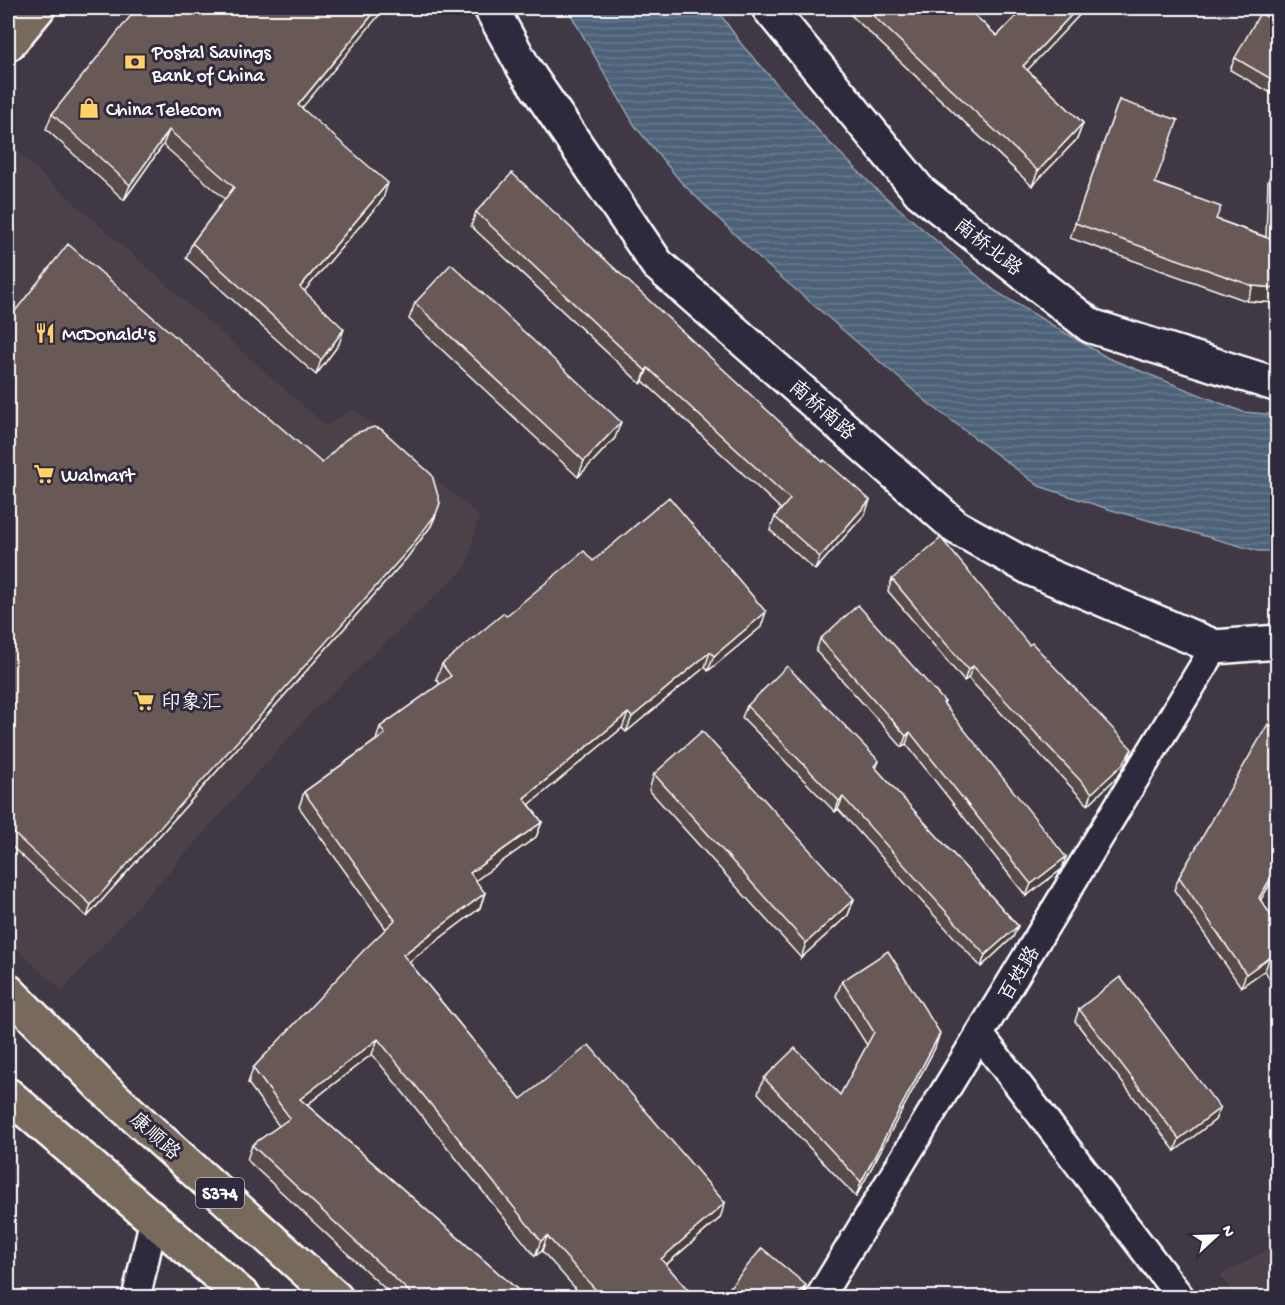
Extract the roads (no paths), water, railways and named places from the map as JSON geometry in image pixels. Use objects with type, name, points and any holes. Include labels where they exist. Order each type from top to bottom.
[{"type":"main road","points":[[8,44],[38,8]]},
{"type":"main road","name":"康顺路","points":[[8,991],[103,1088],[336,1298]]},
{"type":"main road","points":[[8,1095],[245,1298]]},
{"type":"street","name":"南桥南路","points":[[491,8],[524,68],[657,264],[956,526],[1032,569],[1215,647],[1278,642]]},
{"type":"street","name":"南桥北路","points":[[769,8],[920,192],[1091,326],[1278,385]]},
{"type":"street","name":"百姓路","points":[[819,1298],[1215,647]]},
{"type":"street","points":[[980,1035],[1181,1298]]},
{"type":"street","points":[[136,1298],[154,1219]]},
{"type":"water","points":[[567,8],[716,8],[742,45],[825,138],[876,189],[995,291],[1108,358],[1243,412],[1277,415],[1277,551],[1258,551],[1108,509],[1039,486],[928,403],[761,260],[681,182],[635,126]]},
{"type":"place","name":"Postal Savings Bank of China","points":[[135,62]]},
{"type":"place","name":"China Telecom","points":[[89,108]]},
{"type":"place","name":"McDonald's","points":[[45,333]]},
{"type":"place","name":"Walmart","points":[[44,474]]},
{"type":"place","name":"印象汇","points":[[144,701]]}]
